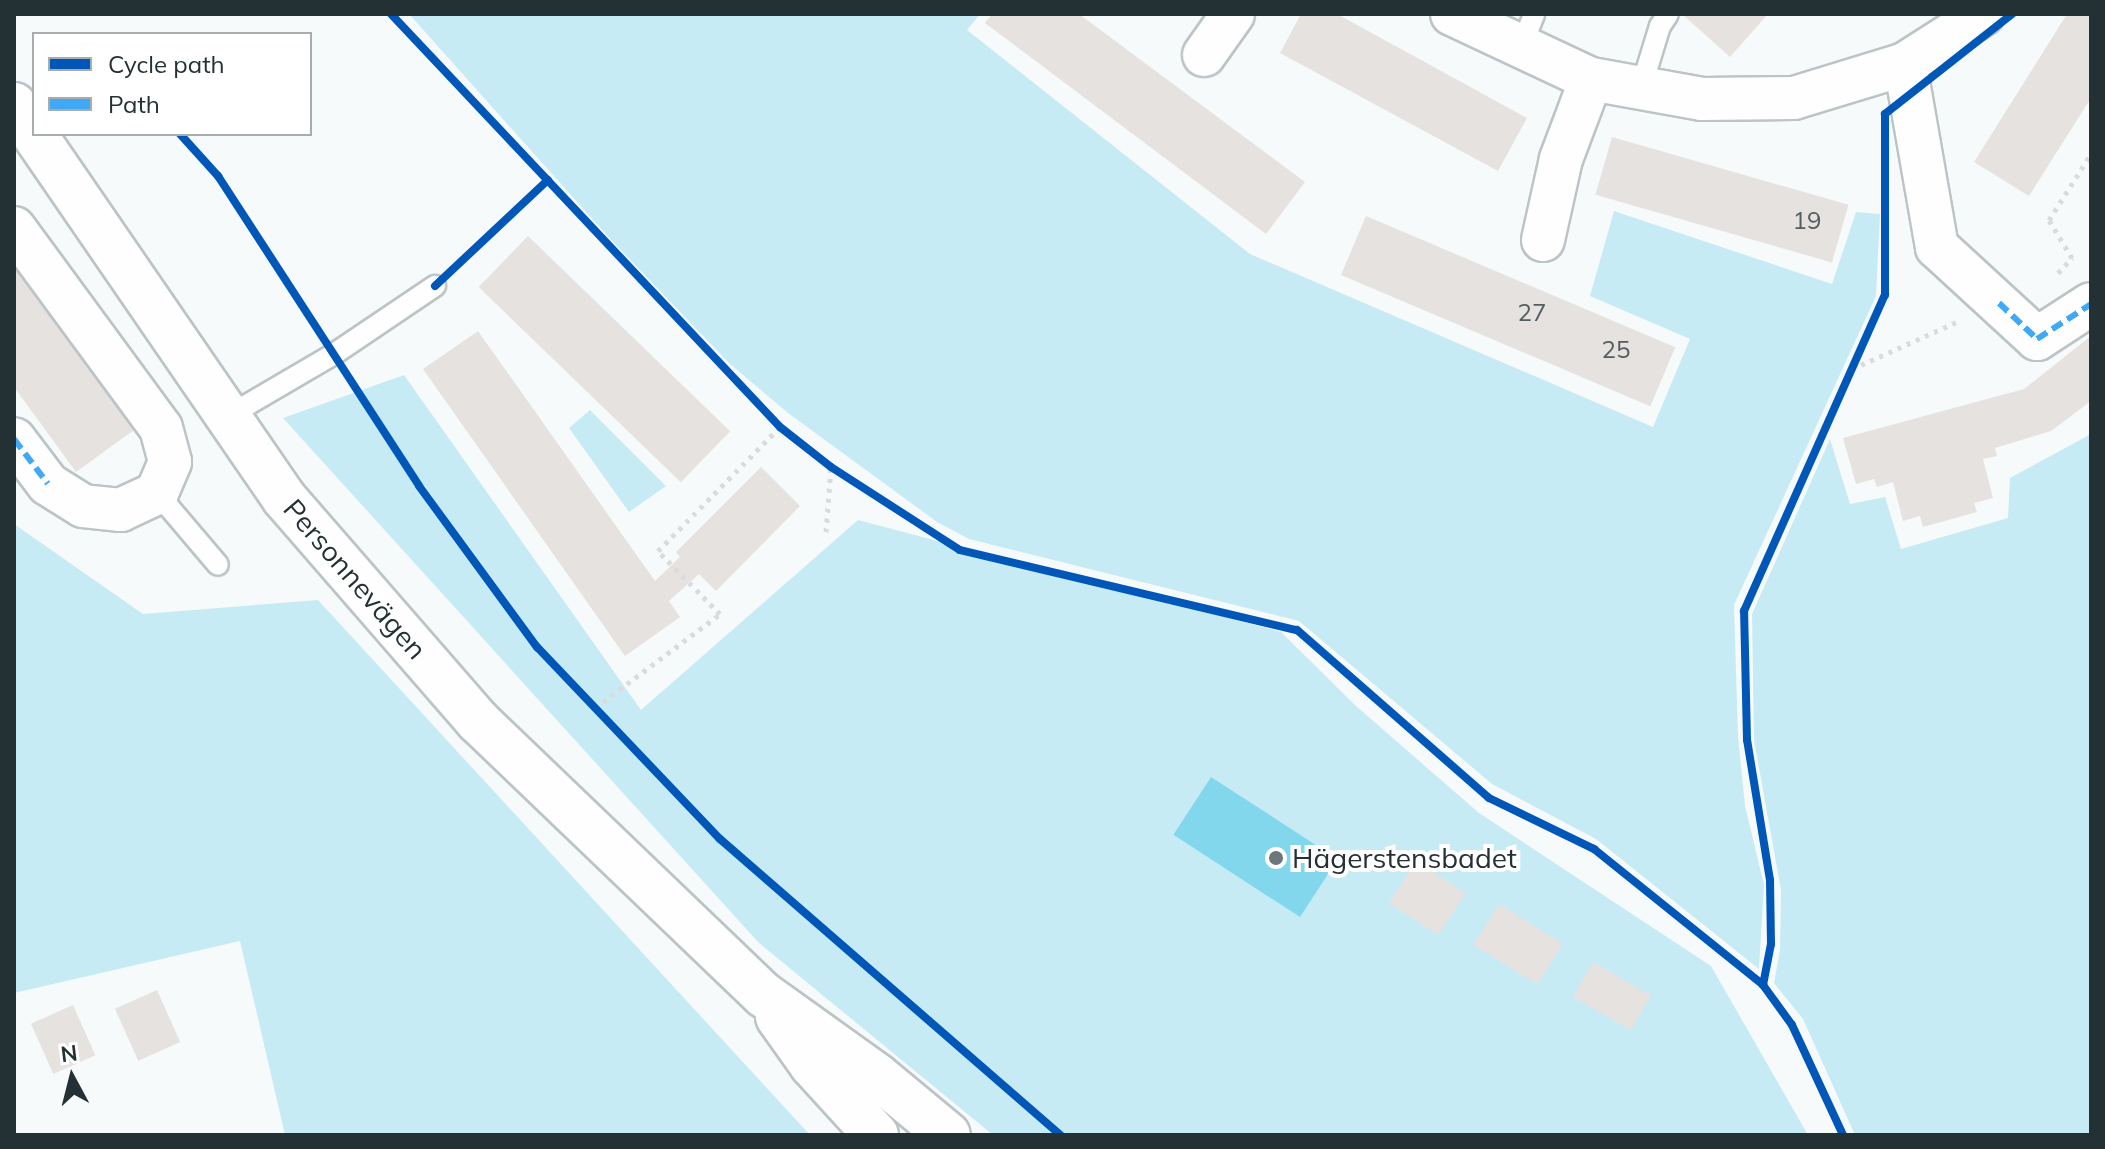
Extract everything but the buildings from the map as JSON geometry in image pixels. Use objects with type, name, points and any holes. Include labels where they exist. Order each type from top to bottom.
[{"type":"street","points":[[1204,55],[1233,14]]},
{"type":"street","points":[[1452,14],[1528,30],[1591,79],[1702,99],[1794,98],[1905,64],[1983,14]]},
{"type":"street","points":[[1905,64],[1937,247],[2037,339],[2091,304]]},
{"type":"street","points":[[1543,240],[1561,159],[1591,79]]},
{"type":"street","name":"Personnevägen","points":[[14,105],[32,131]]},
{"type":"street","name":"Personnevägen","points":[[35,136],[284,498],[478,721],[764,995],[877,1076],[948,1135]]},
{"type":"street","points":[[14,228],[161,428],[170,462],[157,493],[121,510],[83,506],[48,484],[14,439]]},
{"type":"street","name":"Personnevägen","points":[[764,995],[812,1065],[874,1132]]},
{"type":"lane","points":[[1641,88],[1660,26],[1668,14]]},
{"type":"lane","points":[[228,416],[334,354],[435,286]]},
{"type":"lane","points":[[157,493],[218,565]]},
{"type":"path","points":[[2054,278],[2072,258],[2049,220],[2091,154]]},
{"type":"path","points":[[1852,369],[1999,303]]},
{"type":"path","points":[[770,416],[790,435]]},
{"type":"path","points":[[595,708],[720,614],[658,551],[780,427]]},
{"type":"path","points":[[821,459],[844,475]]},
{"type":"path","points":[[826,532],[831,467]]},
{"type":"path","points":[[586,698],[606,719]]},
{"type":"shaded area","points":[[409,14],[980,14],[967,30],[1250,254],[1653,427],[1690,339],[1590,296],[1614,211],[1832,284],[1856,212],[1880,214],[1876,296],[1734,605],[1738,736],[1745,806],[1764,885],[1759,969],[1596,839],[1492,784],[1299,621],[969,539],[937,522],[788,413],[729,363],[613,242]]},
{"type":"shaded area","points":[[404,375],[641,710],[858,520],[1281,632],[1356,706],[1479,813],[1711,966],[1808,1135],[993,1135],[759,943],[283,418]]},
{"type":"shaded area","points":[[590,410],[666,486],[629,512],[569,428]]},
{"type":"shaded area","points":[[2091,434],[2091,1135],[1855,1135],[1803,1019],[1774,983],[1780,950],[1781,890],[1754,740],[1752,614],[1830,439],[1850,504],[1885,497],[1901,549],[2008,518],[2010,478]]},
{"type":"shaded area","points":[[14,524],[143,614],[318,600],[810,1135],[285,1135],[240,941],[14,993]]},
{"type":"water","points":[[1211,777],[1338,859],[1300,917],[1173,835]]},
{"type":"marked path","points":[[1999,303],[2037,339],[2091,304]]},
{"type":"marked path","points":[[14,439],[48,484]]},
{"type":"cycle path","points":[[391,14],[780,427],[831,467],[960,550],[1297,630],[1489,798],[1594,849],[1763,985],[1792,1025],[1843,1135]]},
{"type":"cycle path","points":[[1763,985],[1771,944],[1770,880],[1747,740],[1744,611],[1885,295],[1885,114],[2012,14]]},
{"type":"cycle path","points":[[182,136],[218,176],[419,486],[537,647],[720,839],[1061,1135]]},
{"type":"cycle path","points":[[435,286],[548,180]]},
{"type":"place","name":"Hägerstensbadet","points":[[1276,858]]}]
